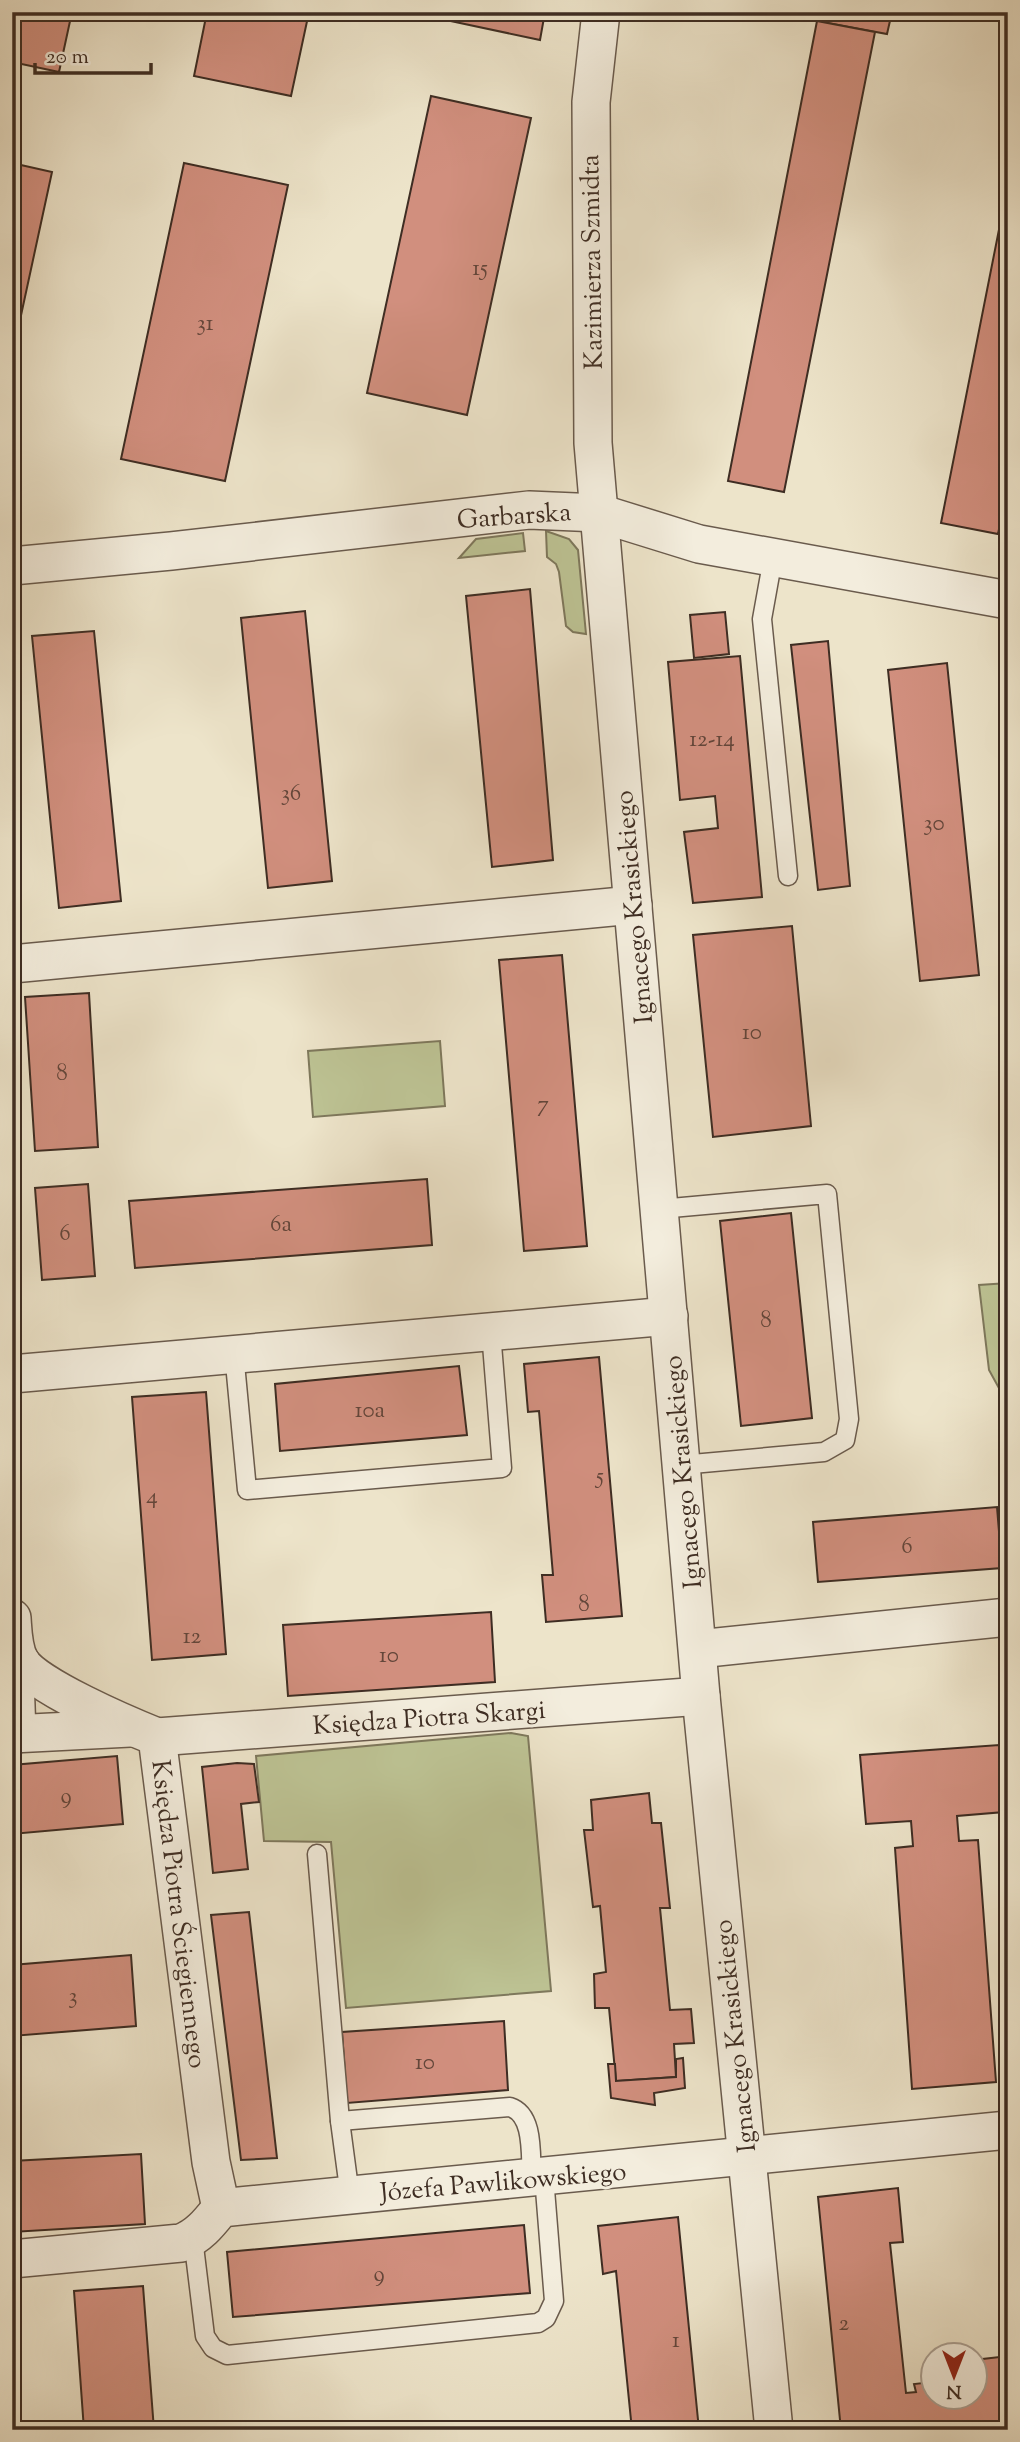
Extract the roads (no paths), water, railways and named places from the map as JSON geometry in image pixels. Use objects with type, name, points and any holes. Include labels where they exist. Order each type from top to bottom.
[{"type":"street","name":"Kazimierza Szmidta","points":[[599,513],[593,443],[590,131],[591,84],[601,12]]},
{"type":"street","name":"Garbarska","points":[[12,566],[171,551],[529,510],[599,513],[699,544],[1008,600]]},
{"type":"street","name":"Ignacego Krasickiego","points":[[599,513],[701,1696],[774,2430]]},
{"type":"street","points":[[12,964],[633,905]]},
{"type":"street","points":[[12,1374],[669,1316]]},
{"type":"street","points":[[698,1649],[1008,1617]]},
{"type":"street","points":[[12,1618],[15,1649],[21,1662],[15,1678],[15,1734]]},
{"type":"street","name":"Księdza Piotra Ściegiennego","points":[[21,1662],[45,1683],[146,1732],[211,2162],[221,2208]]},
{"type":"street","name":"Księdza Piotra Skargi","points":[[15,1734],[146,1732],[701,1696]]},
{"type":"street","name":"Józefa Pawlikowskiego","points":[[221,2208],[1008,2130]]},
{"type":"street","points":[[12,2259],[159,2245],[193,2238],[221,2208]]},
{"type":"lane","points":[[773,558],[762,619],[788,876]]},
{"type":"lane","points":[[660,1209],[827,1194],[849,1419],[845,1440],[824,1452],[681,1465]]},
{"type":"lane","points":[[234,1353],[247,1490],[502,1468],[491,1332]]},
{"type":"lane","points":[[317,1854],[340,2121],[350,2196]]},
{"type":"lane","points":[[193,2238],[205,2336],[213,2348],[227,2355],[538,2323],[546,2318],[554,2301],[538,2178],[527,2125],[517,2109],[340,2121]]}]
